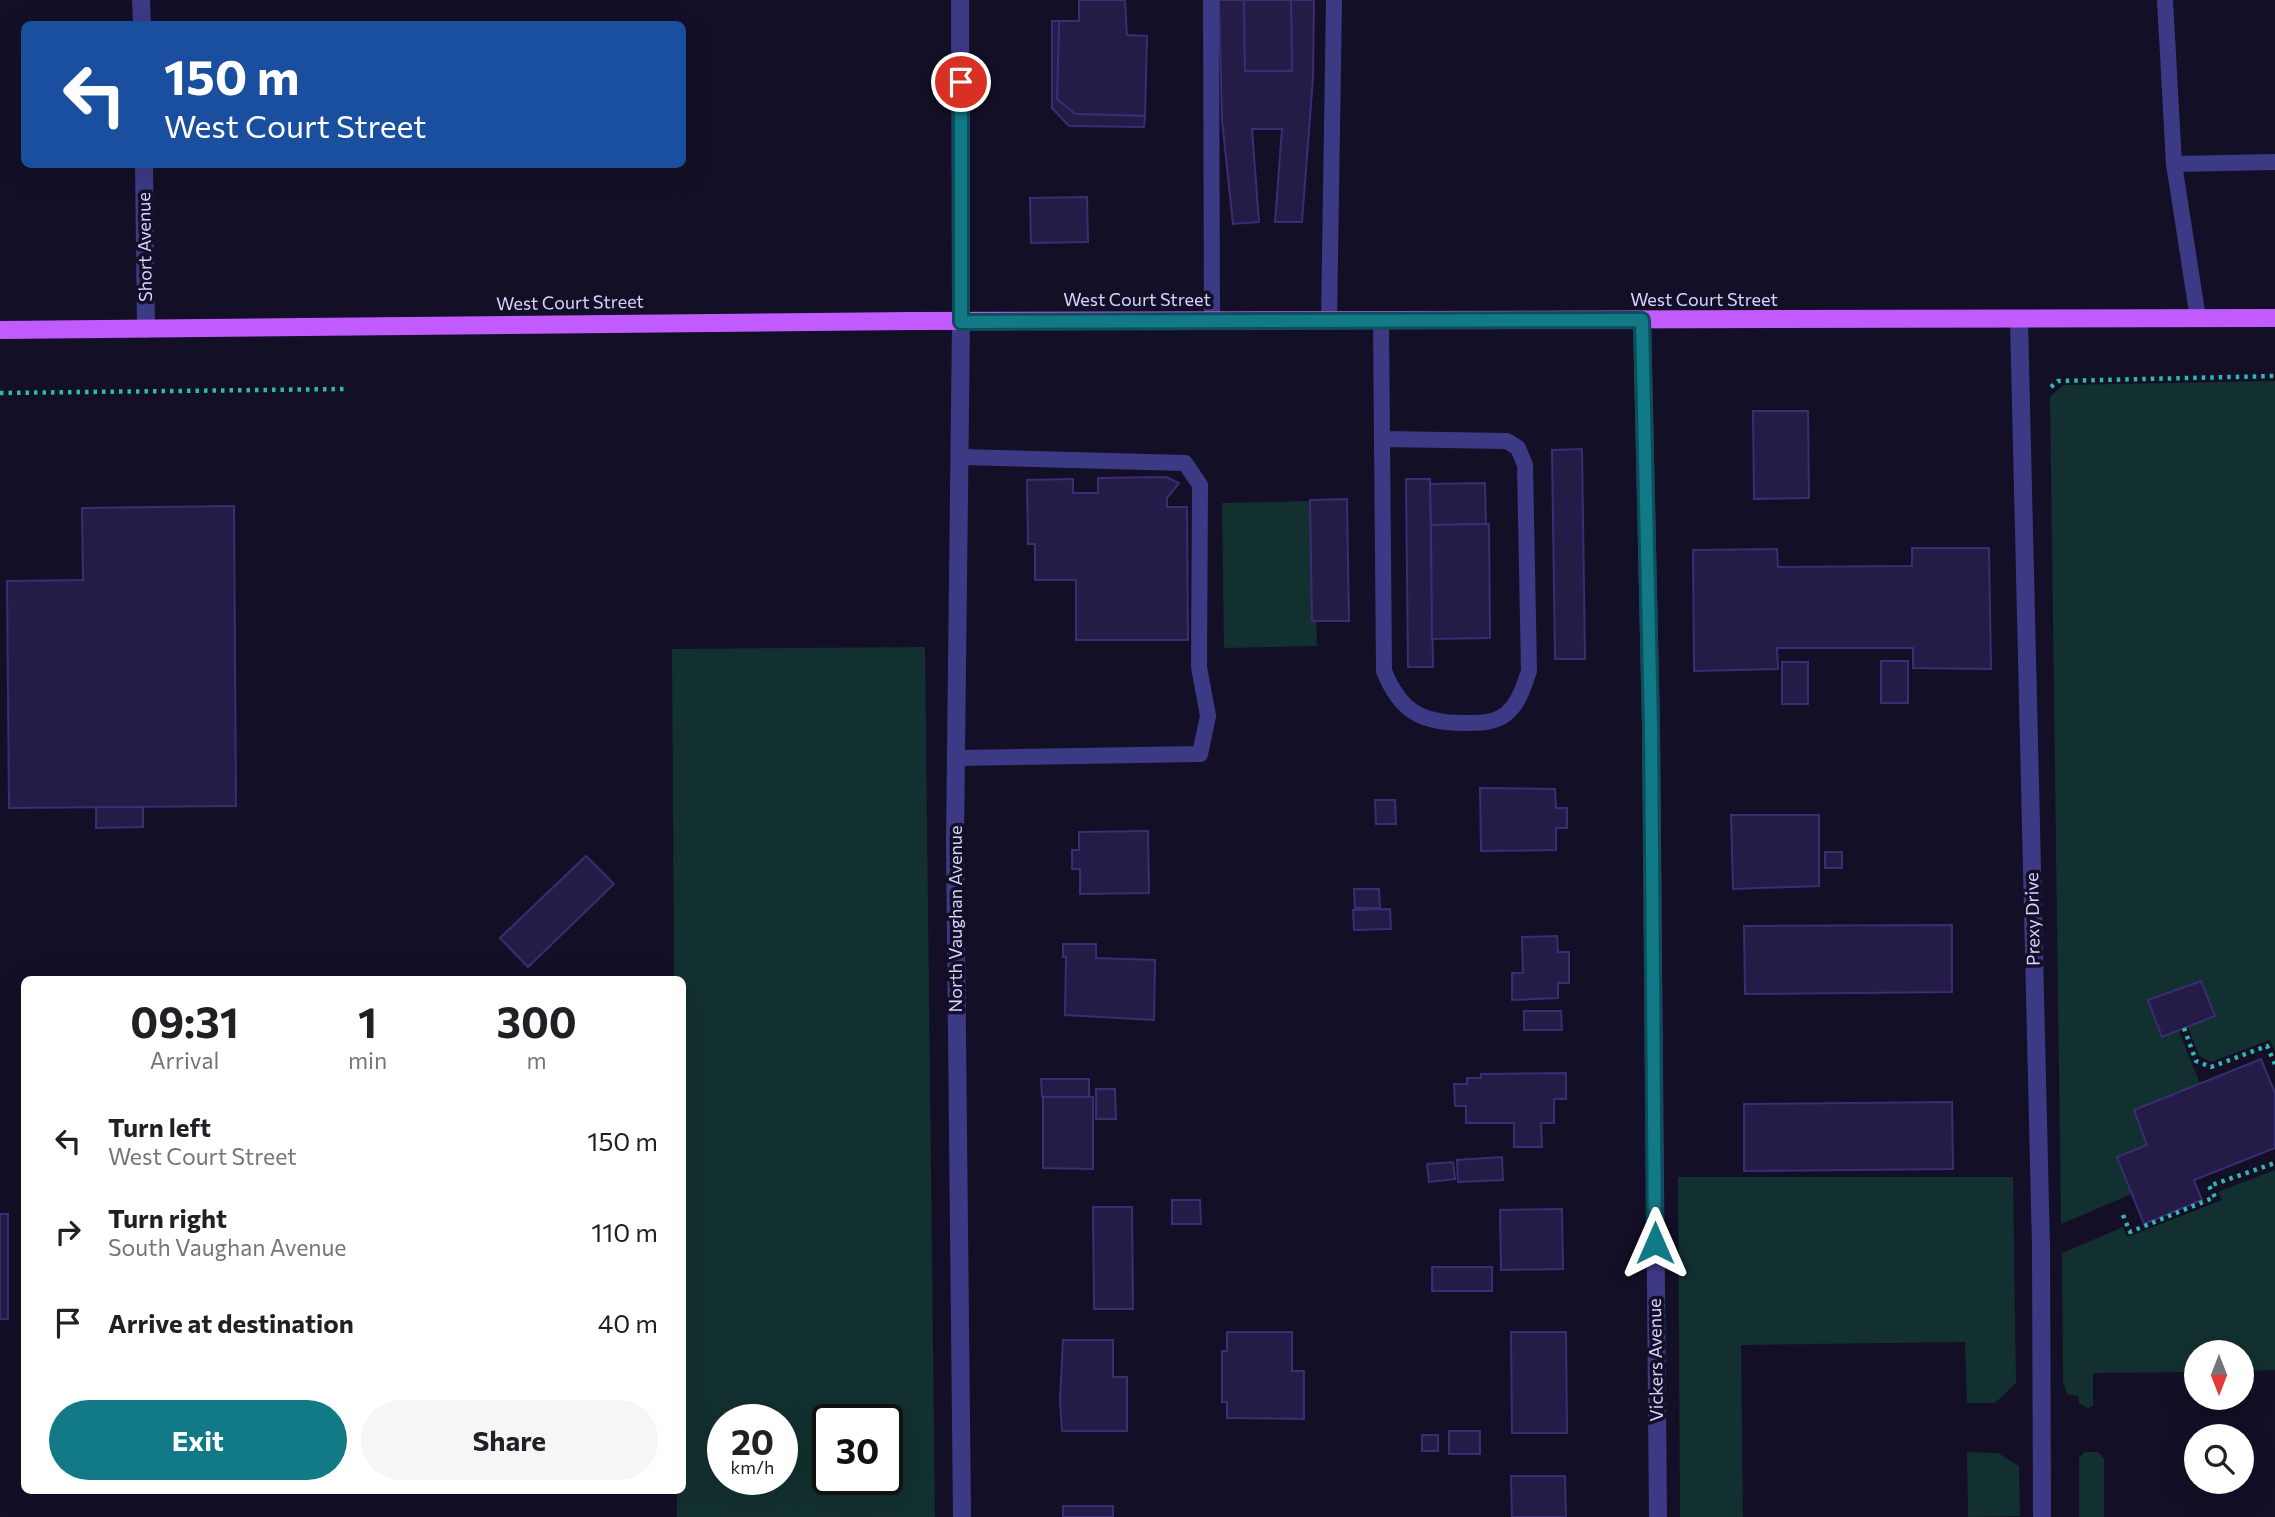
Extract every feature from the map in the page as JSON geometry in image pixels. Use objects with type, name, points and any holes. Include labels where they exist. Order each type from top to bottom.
[{"type":"main road","name":"West Court Street","points":[[0,330],[1329,320],[2275,318]]},
{"type":"street","points":[[141,0],[142,21]]},
{"type":"street","name":"North Vaughan Avenue","points":[[960,0],[961,322],[956,758],[962,1517]]},
{"type":"street","name":"Short Avenue","points":[[144,168],[146,329]]},
{"type":"street","name":"Vickers Avenue","points":[[1642,320],[1651,727],[1658,1517]]},
{"type":"street","name":"Prexy Drive","points":[[2019,320],[2041,1247],[2042,1517]]},
{"type":"lane","points":[[1211,0],[1212,321]]},
{"type":"lane","points":[[1329,320],[1334,0]]},
{"type":"lane","points":[[2165,0],[2174,164],[2197,318]]},
{"type":"lane","points":[[2174,164],[2275,162]]},
{"type":"lane","points":[[1381,320],[1382,439],[1384,671],[1392,692],[1410,711],[1436,723],[1486,723],[1506,714],[1522,692],[1529,671],[1525,465],[1518,448],[1507,441],[1382,439]]},
{"type":"lane","points":[[956,758],[1200,754],[1208,716],[1199,667],[1200,485],[1185,463],[960,457]]},
{"type":"path","points":[[2047,391],[2058,381],[2275,376]]},
{"type":"path","points":[[0,393],[344,389]]},
{"type":"path","points":[[2184,1028],[2196,1061],[2211,1067],[2267,1045],[2275,1064]]},
{"type":"path","points":[[2123,1215],[2130,1232],[2215,1197],[2210,1186],[2275,1163]]},
{"type":"green space","points":[[2275,381],[2275,1051],[2270,1040],[2211,1062],[2199,1056],[2188,1027],[2215,1016],[2200,981],[2148,1000],[2162,1036],[2179,1031],[2200,1084],[2134,1110],[2147,1145],[2117,1158],[2132,1194],[2061,1224],[2050,397],[2063,385]]},
{"type":"green space","points":[[1314,501],[1317,646],[1224,648],[1222,503]]},
{"type":"green space","points":[[925,647],[935,1517],[677,1517],[677,1494],[686,1494],[686,976],[674,976],[672,649]]},
{"type":"green space","points":[[2275,1170],[2275,1370],[2254,1371],[2254,1340],[2184,1340],[2184,1372],[2093,1373],[2093,1406],[2088,1408],[2079,1403],[2078,1396],[2067,1394],[2063,1381],[2062,1253],[2123,1227],[2127,1237],[2222,1200],[2218,1192]]},
{"type":"green space","points":[[1678,1177],[2013,1177],[2016,1383],[1995,1403],[1967,1403],[1965,1342],[1741,1345],[1743,1517],[1680,1517]]},
{"type":"green space","points":[[1967,1452],[1998,1453],[2019,1466],[2020,1516],[1968,1517]]},
{"type":"green space","points":[[2085,1452],[2098,1452],[2104,1459],[2104,1517],[2079,1517],[2079,1458]]},
{"type":"building","points":[[1079,0],[1125,0],[1127,35],[1147,36],[1145,116],[1075,114],[1057,99],[1059,21],[1079,21]]},
{"type":"building","points":[[1219,0],[1244,0],[1245,71],[1292,71],[1291,0],[1314,0],[1313,78],[1302,222],[1275,222],[1282,129],[1252,129],[1259,222],[1233,224],[1222,120]]},
{"type":"building","points":[[1244,0],[1291,0],[1292,71],[1245,71]]},
{"type":"building","points":[[1052,21],[1059,21],[1057,99],[1075,114],[1145,116],[1144,127],[1069,126],[1052,108]]},
{"type":"building","points":[[1087,197],[1088,242],[1031,243],[1030,198]]},
{"type":"building","points":[[1753,411],[1808,411],[1809,498],[1754,499]]},
{"type":"building","points":[[1582,449],[1585,659],[1555,659],[1552,450]]},
{"type":"building","points":[[1166,477],[1179,483],[1167,498],[1167,507],[1187,507],[1188,640],[1076,640],[1076,580],[1035,580],[1035,544],[1028,544],[1027,480],[1073,479],[1073,493],[1098,493],[1098,478]]},
{"type":"building","points":[[1406,479],[1430,479],[1433,667],[1408,667]]},
{"type":"building","points":[[1485,483],[1486,524],[1431,525],[1430,484]]},
{"type":"building","points":[[1347,499],[1349,621],[1312,621],[1310,500]]},
{"type":"building","points":[[234,506],[236,806],[9,808],[7,581],[83,580],[82,508]]},
{"type":"building","points":[[1489,524],[1490,638],[1432,639],[1431,525]]},
{"type":"building","points":[[1912,548],[1989,548],[1991,669],[1913,668],[1913,648],[1777,648],[1778,669],[1694,671],[1693,550],[1777,549],[1778,567],[1912,566]]},
{"type":"building","points":[[1881,661],[1908,661],[1908,703],[1881,703]]},
{"type":"building","points":[[1782,662],[1808,662],[1808,704],[1782,704]]},
{"type":"building","points":[[1480,788],[1555,789],[1556,808],[1567,808],[1567,828],[1556,828],[1556,850],[1481,851]]},
{"type":"building","points":[[1375,800],[1395,800],[1396,824],[1376,824]]},
{"type":"building","points":[[96,807],[143,807],[143,827],[96,828]]},
{"type":"building","points":[[1731,815],[1819,815],[1819,886],[1733,889]]},
{"type":"building","points":[[1148,831],[1149,893],[1080,894],[1080,869],[1072,869],[1072,850],[1079,850],[1079,832]]},
{"type":"building","points":[[1825,852],[1842,852],[1842,868],[1825,868]]},
{"type":"building","points":[[586,856],[614,884],[528,967],[500,938]]},
{"type":"building","points":[[1354,889],[1379,889],[1380,908],[1355,908]]},
{"type":"building","points":[[1390,909],[1391,929],[1354,930],[1353,910]]},
{"type":"building","points":[[1952,925],[1952,992],[1745,994],[1744,926]]},
{"type":"building","points":[[1557,936],[1558,952],[1569,952],[1569,983],[1558,983],[1558,998],[1512,1000],[1512,973],[1523,973],[1522,937]]},
{"type":"building","points":[[1063,944],[1096,944],[1096,958],[1155,960],[1154,1020],[1065,1015],[1066,957],[1063,957]]},
{"type":"building","points":[[2201,981],[2215,1016],[2162,1037],[2148,1000]]},
{"type":"building","points":[[1524,1011],[1561,1011],[1562,1030],[1524,1030]]},
{"type":"building","points":[[2261,1059],[2275,1093],[2275,1148],[2194,1180],[2202,1200],[2144,1224],[2117,1157],[2147,1145],[2134,1110]]},
{"type":"building","points":[[1566,1073],[1566,1099],[1554,1099],[1554,1123],[1541,1123],[1542,1147],[1514,1147],[1514,1123],[1466,1123],[1466,1106],[1455,1106],[1454,1084],[1467,1084],[1467,1078],[1481,1078],[1481,1074]]},
{"type":"building","points":[[1041,1079],[1089,1079],[1089,1097],[1042,1097]]},
{"type":"building","points":[[1096,1089],[1115,1089],[1116,1119],[1096,1119]]},
{"type":"building","points":[[1043,1097],[1093,1097],[1093,1169],[1043,1168]]},
{"type":"building","points":[[1952,1102],[1953,1169],[1744,1171],[1744,1104]]},
{"type":"building","points":[[1502,1157],[1503,1180],[1458,1182],[1457,1160]]},
{"type":"building","points":[[1453,1162],[1455,1179],[1429,1182],[1427,1164]]},
{"type":"building","points":[[1172,1200],[1200,1200],[1201,1224],[1172,1224]]},
{"type":"building","points":[[1093,1207],[1132,1207],[1133,1309],[1094,1309]]},
{"type":"building","points":[[1562,1209],[1563,1269],[1501,1270],[1500,1210]]},
{"type":"building","points":[[0,1214],[8,1214],[8,1319],[0,1319]]},
{"type":"building","points":[[1432,1267],[1492,1267],[1492,1291],[1432,1291]]},
{"type":"building","points":[[1227,1332],[1292,1332],[1292,1371],[1304,1371],[1304,1419],[1227,1418],[1227,1402],[1222,1402],[1222,1351],[1227,1351]]},
{"type":"building","points":[[1511,1332],[1566,1332],[1567,1433],[1512,1433]]},
{"type":"building","points":[[1063,1340],[1113,1340],[1113,1377],[1127,1377],[1127,1431],[1062,1431],[1060,1400]]},
{"type":"building","points":[[1449,1431],[1480,1431],[1480,1454],[1449,1454]]},
{"type":"building","points":[[1422,1435],[1438,1435],[1438,1451],[1422,1451]]},
{"type":"building","points":[[1511,1476],[1565,1476],[1566,1517],[1512,1517]]},
{"type":"building","points":[[1063,1506],[1113,1506],[1113,1517],[1063,1517]]},
{"type":"route","points":[[961,82],[961,322],[1642,320],[1651,727],[1655,1243]]}]
